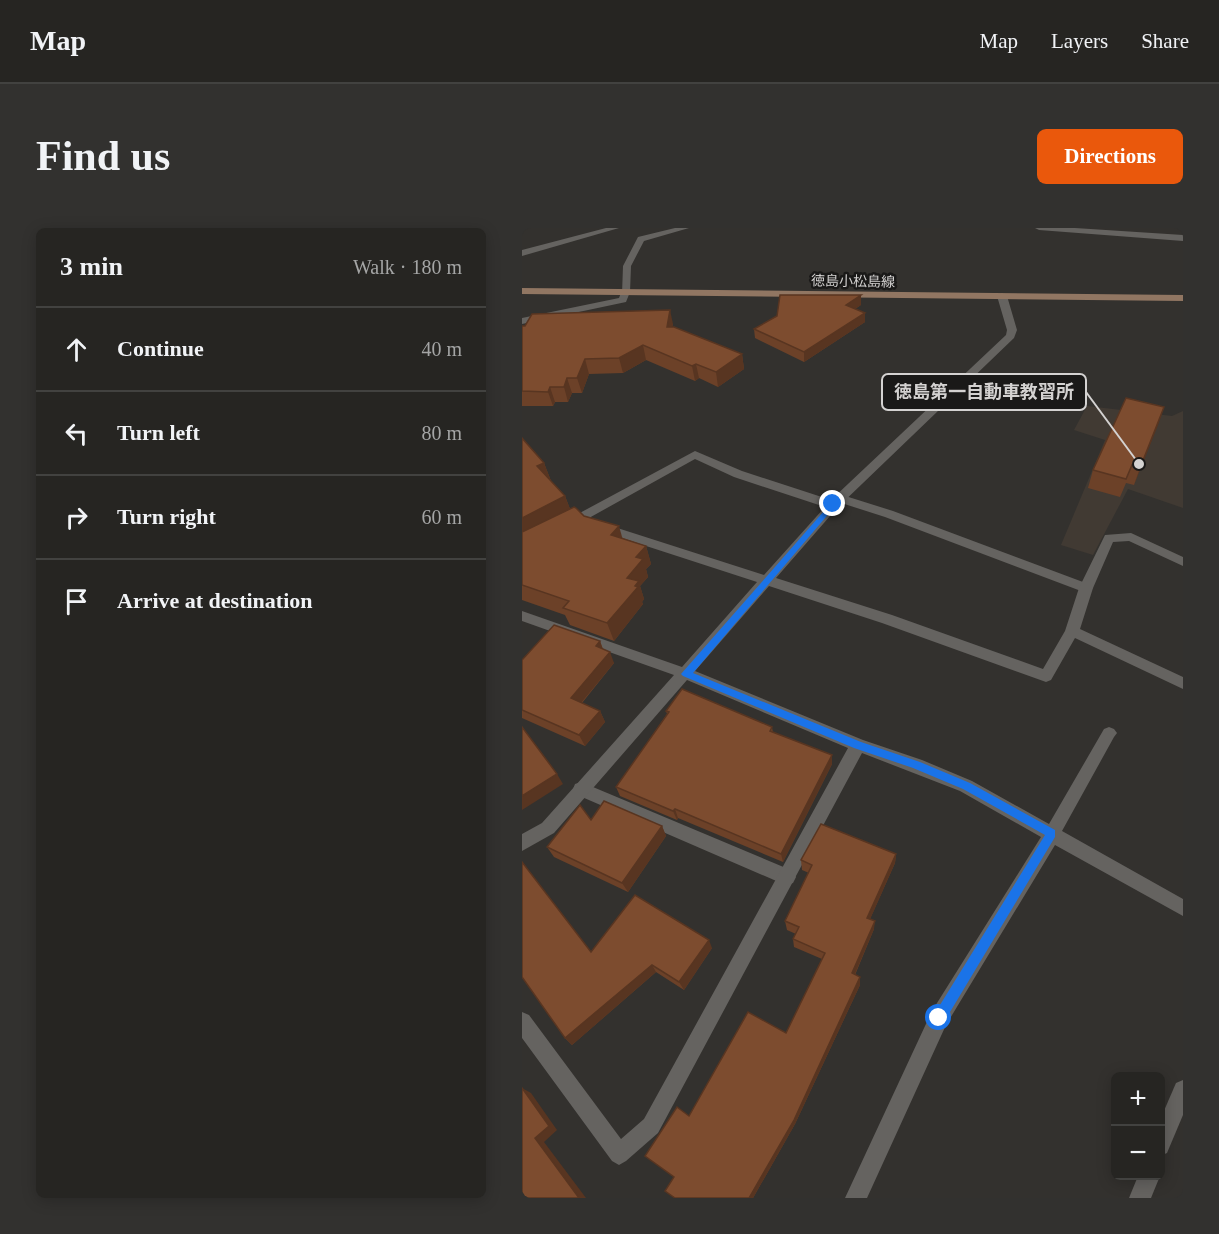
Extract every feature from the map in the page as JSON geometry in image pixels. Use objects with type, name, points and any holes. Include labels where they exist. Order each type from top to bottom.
[{"type":"main road","name":"徳島小松島線","points":[[522,291],[1183,298]]},
{"type":"street","points":[[522,253],[615,228]]},
{"type":"street","points":[[522,321],[623,300],[627,266],[641,239],[686,228]]},
{"type":"street","points":[[1039,228],[1183,238]]},
{"type":"street","points":[[522,843],[548,828],[836,501],[1011,336],[1012,330],[1002,296]]},
{"type":"street","points":[[552,533],[695,455],[738,474],[889,514],[1086,588]]},
{"type":"street","points":[[582,517],[587,522],[766,579],[1046,676],[1072,632],[1086,588],[1109,538],[1131,537],[1183,562]]},
{"type":"street","points":[[522,616],[549,632],[686,674],[858,745],[916,765],[966,786],[1183,908]]},
{"type":"street","points":[[1072,632],[1183,683]]},
{"type":"street","points":[[856,1198],[939,1018],[1052,834],[1109,733]]},
{"type":"street","points":[[522,1022],[619,1154],[651,1125],[858,745]]},
{"type":"street","points":[[581,789],[787,877]]},
{"type":"street","points":[[1165,1136],[1183,1090]]},
{"type":"street","points":[[1140,1198],[1147,1180]]},
{"type":"shaded area","points":[[1087,406],[1172,416],[1183,411],[1183,508],[1128,489],[1093,555],[1061,545],[1105,440],[1074,430]]},
{"type":"building","points":[[780,295],[861,295],[846,305],[865,313],[804,352],[754,329],[777,316]]},
{"type":"building","points":[[670,310],[667,327],[674,327],[742,354],[716,372],[696,364],[692,366],[643,345],[619,358],[585,359],[577,378],[567,378],[564,387],[550,387],[548,392],[522,391],[522,326],[525,326],[532,314]]},
{"type":"building","points":[[1126,398],[1164,407],[1140,468],[1132,465],[1126,479],[1093,470]]},
{"type":"building","points":[[522,438],[544,463],[537,466],[565,496],[522,518]]},
{"type":"building","points":[[574,507],[584,516],[619,526],[611,535],[646,546],[636,557],[643,559],[627,578],[639,581],[635,586],[638,587],[607,623],[563,608],[569,601],[522,585],[522,532]]},
{"type":"building","points":[[554,625],[600,641],[596,646],[610,652],[571,698],[600,711],[579,735],[522,710],[522,660]]},
{"type":"building","points":[[682,689],[772,727],[770,731],[832,755],[781,854],[675,809],[673,811],[616,787],[669,712],[666,711]]},
{"type":"building","points":[[522,727],[557,774],[522,796]]},
{"type":"building","points":[[604,801],[662,826],[622,883],[547,847],[580,805],[591,820]]},
{"type":"building","points":[[821,824],[896,854],[867,918],[875,921],[852,973],[860,977],[794,1120],[749,1198],[675,1198],[665,1191],[674,1177],[645,1156],[677,1107],[689,1116],[748,1012],[786,1033],[825,953],[793,939],[799,927],[785,921],[812,865],[801,860]]},
{"type":"building","points":[[522,862],[591,952],[635,895],[709,940],[679,982],[652,965],[565,1038],[522,977]]},
{"type":"building","points":[[522,1088],[549,1126],[535,1138],[579,1198],[522,1198]]},
{"type":"place","name":"徳島第一自動車教習所","points":[[1139,464]]},
{"type":"route","points":[[833,504],[686,674],[858,745],[916,765],[966,786],[1052,834],[939,1018]]}]
